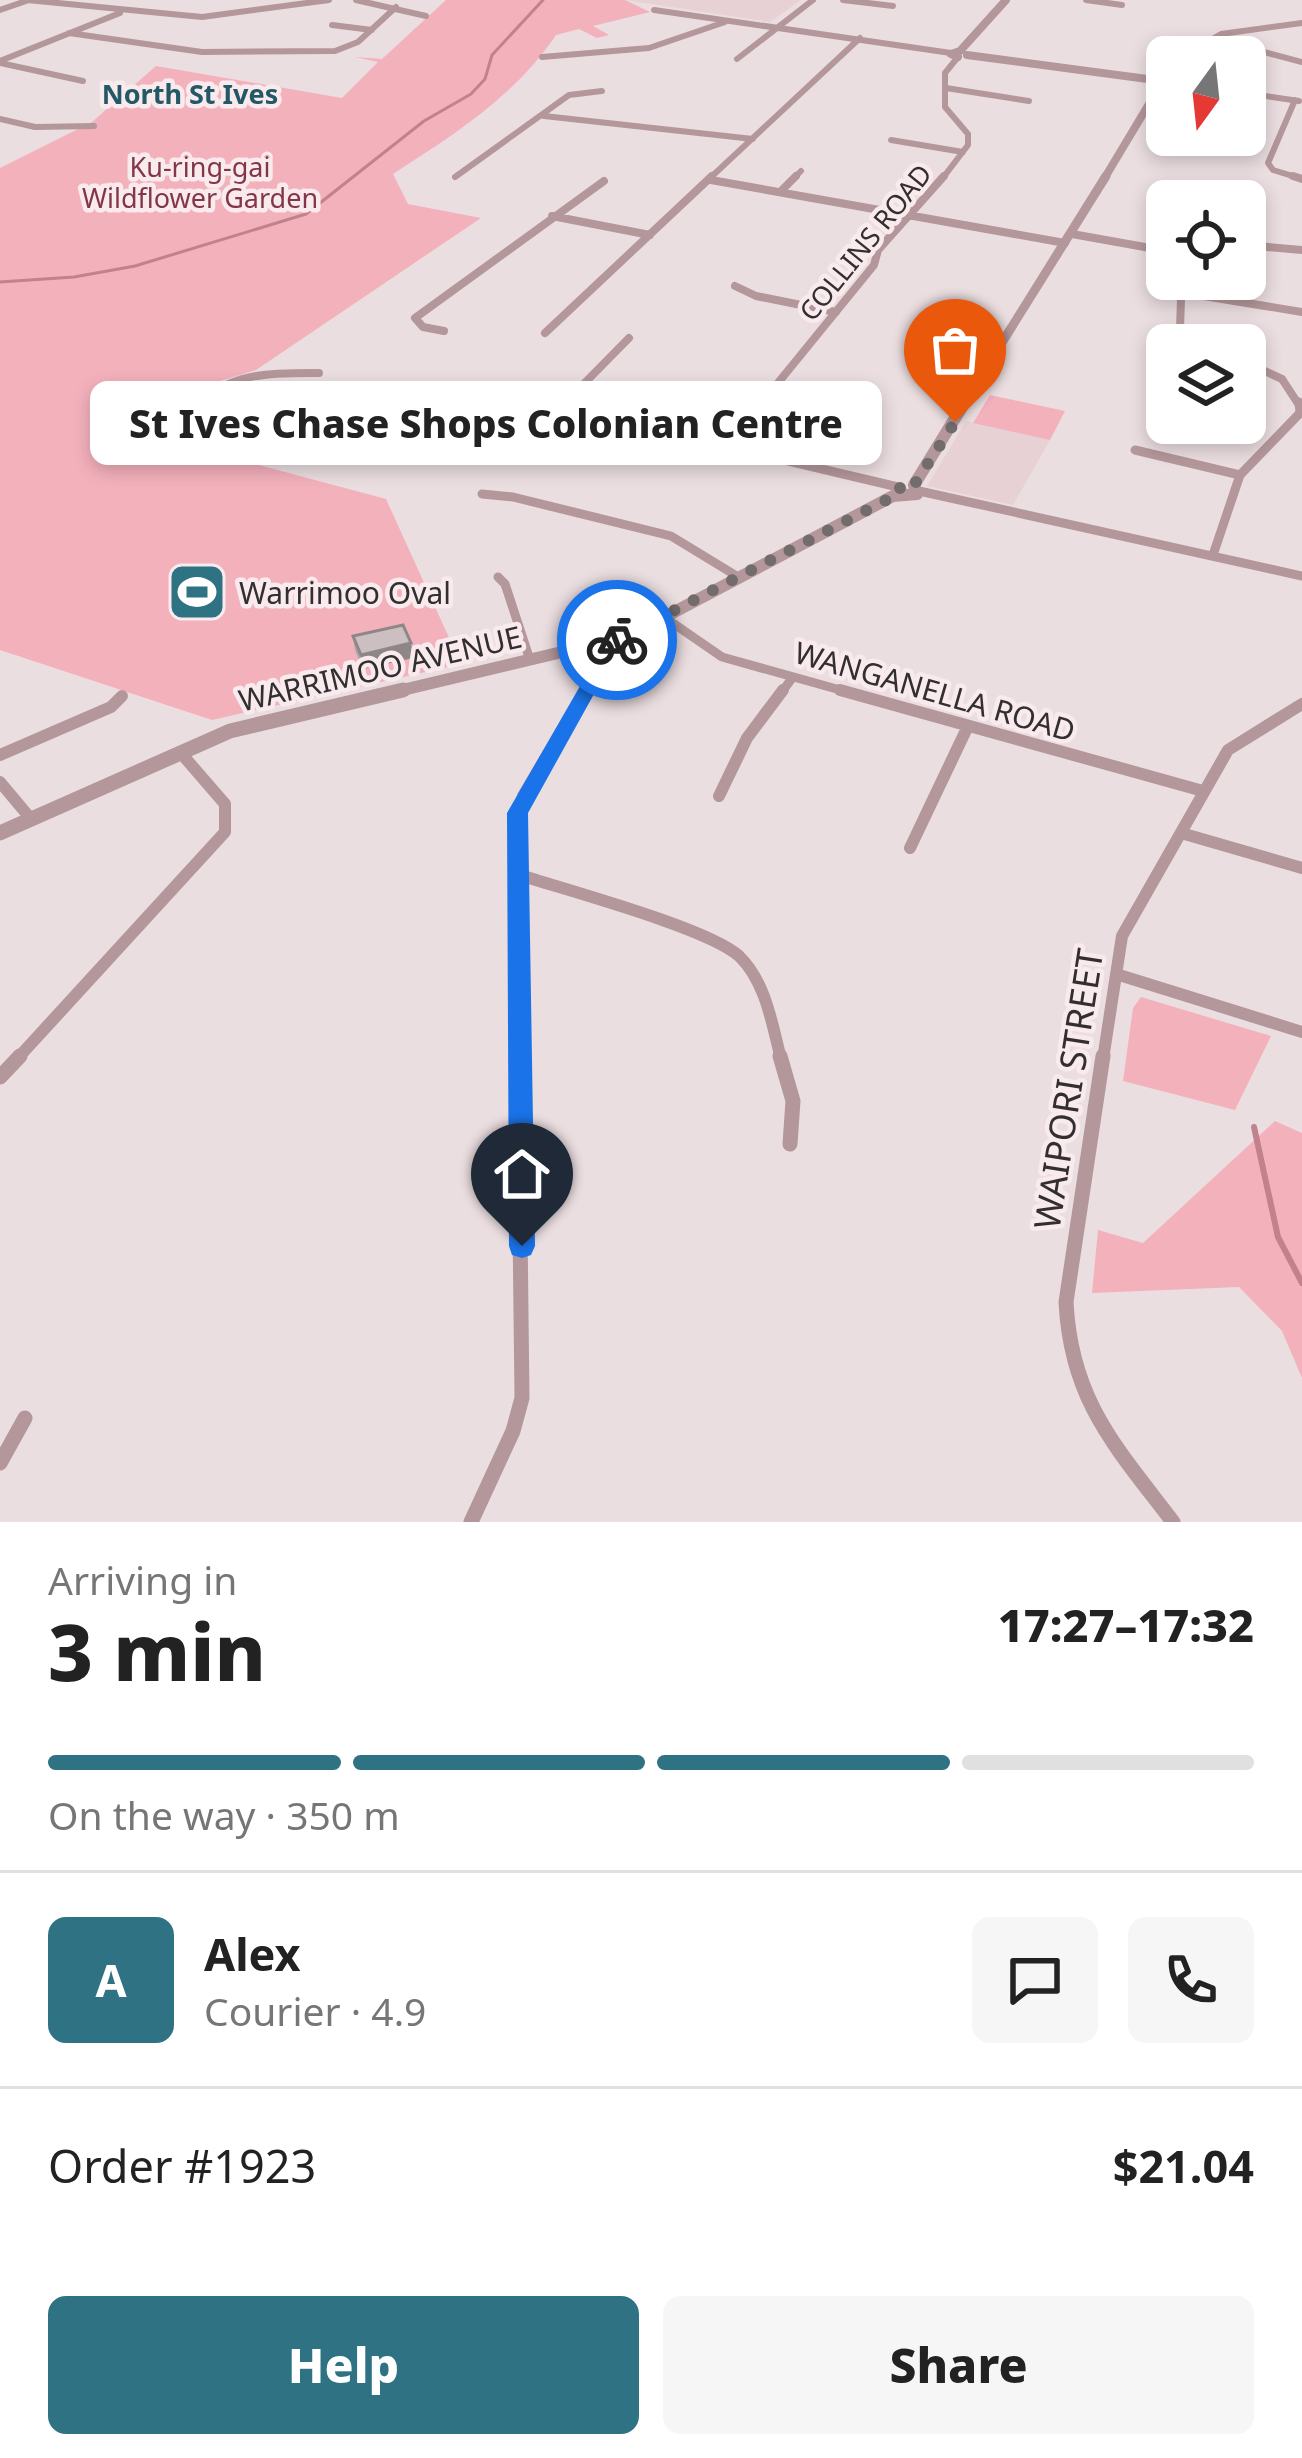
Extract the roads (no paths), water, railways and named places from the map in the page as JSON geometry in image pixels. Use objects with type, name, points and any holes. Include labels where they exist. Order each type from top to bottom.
[{"type":"street","points":[[0,10],[28,0],[216,17],[329,0]]},
{"type":"street","points":[[356,0],[426,16]]},
{"type":"street","points":[[737,59],[813,0]]},
{"type":"street","points":[[843,0],[892,6]]},
{"type":"street","points":[[1006,0],[945,73],[946,88],[1029,101]]},
{"type":"street","points":[[1086,0],[1122,5]]},
{"type":"street","points":[[69,33],[202,52],[338,51],[396,7]]},
{"type":"street","points":[[654,10],[1146,79]]},
{"type":"street","points":[[0,62],[125,11]]},
{"type":"street","points":[[542,57],[649,48],[729,21]]},
{"type":"street","points":[[1225,36],[1254,27],[1302,23]]},
{"type":"street","points":[[332,25],[371,29]]},
{"type":"street","points":[[545,333],[860,38]]},
{"type":"street","points":[[338,51],[345,60]]},
{"type":"street","points":[[1266,52],[1302,62]]},
{"type":"street","points":[[0,62],[83,81]]},
{"type":"street","name":"COLLINS ROAD","points":[[729,444],[874,265],[878,250],[963,152],[968,134],[945,112],[946,88]]},
{"type":"street","points":[[455,177],[568,95],[602,91]]},
{"type":"street","points":[[1266,96],[1298,101],[1268,163],[1273,170],[1302,179]]},
{"type":"street","points":[[916,488],[1146,111]]},
{"type":"street","points":[[544,116],[753,139]]},
{"type":"street","points":[[0,119],[35,127],[94,126]]},
{"type":"street","points":[[891,140],[963,152]]},
{"type":"street","points":[[780,192],[801,171]]},
{"type":"street","points":[[711,180],[910,217],[1146,247]]},
{"type":"street","points":[[444,331],[423,327],[415,318],[604,182]]},
{"type":"street","points":[[552,216],[650,235]]},
{"type":"street","points":[[1266,247],[1302,250]]},
{"type":"street","points":[[735,286],[756,296],[836,312]]},
{"type":"street","points":[[1228,300],[1302,312]]},
{"type":"street","points":[[562,406],[629,338]]},
{"type":"street","points":[[1213,555],[1240,475],[1300,413],[1298,394],[1266,371]]},
{"type":"street","points":[[319,373],[267,374],[224,386],[201,403],[196,422],[200,430],[224,444],[262,449],[415,432],[497,400],[562,406],[899,490],[916,488],[1302,575]]},
{"type":"street","points":[[1135,450],[1240,475]]},
{"type":"street","name":"WARRIMOO AVENUE","points":[[0,833],[230,731],[604,644],[740,578],[899,490]]},
{"type":"street","points":[[482,494],[513,497],[670,536],[740,578]]},
{"type":"street","points":[[498,577],[505,584],[530,661]]},
{"type":"street","name":"WANGANELLA ROAD","points":[[664,617],[722,657],[1203,790]]},
{"type":"street","points":[[471,1522],[523,1398],[516,827],[523,796],[600,667],[604,644]]},
{"type":"street","points":[[719,796],[747,738],[793,676]]},
{"type":"street","points":[[0,754],[111,706],[122,696]]},
{"type":"street","name":"WAIPORI STREET","points":[[1173,1522],[1095,1420],[1068,1343],[1066,1302],[1116,974],[1122,936],[1228,750],[1302,704]]},
{"type":"street","points":[[910,848],[968,726]]},
{"type":"street","points":[[0,1078],[225,832],[226,804],[180,752]]},
{"type":"street","points":[[0,782],[31,819]]},
{"type":"street","points":[[1180,833],[1302,868]]},
{"type":"street","points":[[520,875],[695,933],[738,955],[761,990],[793,1101],[790,1144]]},
{"type":"street","points":[[1116,974],[1302,1032]]},
{"type":"street","points":[[0,1463],[25,1418]]},
{"type":"waterway","points":[[0,282],[74,277],[135,266],[306,214],[424,121],[471,94],[485,79],[492,55],[543,0]]},
{"type":"waterway","points":[[1254,1127],[1278,1237],[1302,1283]]},
{"type":"place","name":"St Ives Chase Shops Colonian Centre","points":[[955,422]]},
{"type":"place","name":"Warrimoo Oval","points":[[197,592]]},
{"type":"district","name":"North St Ives","points":[[190,93]]},
{"type":"park label","name":"Ku-ring-gai Wildflower Garden","points":[[200,182]]}]
